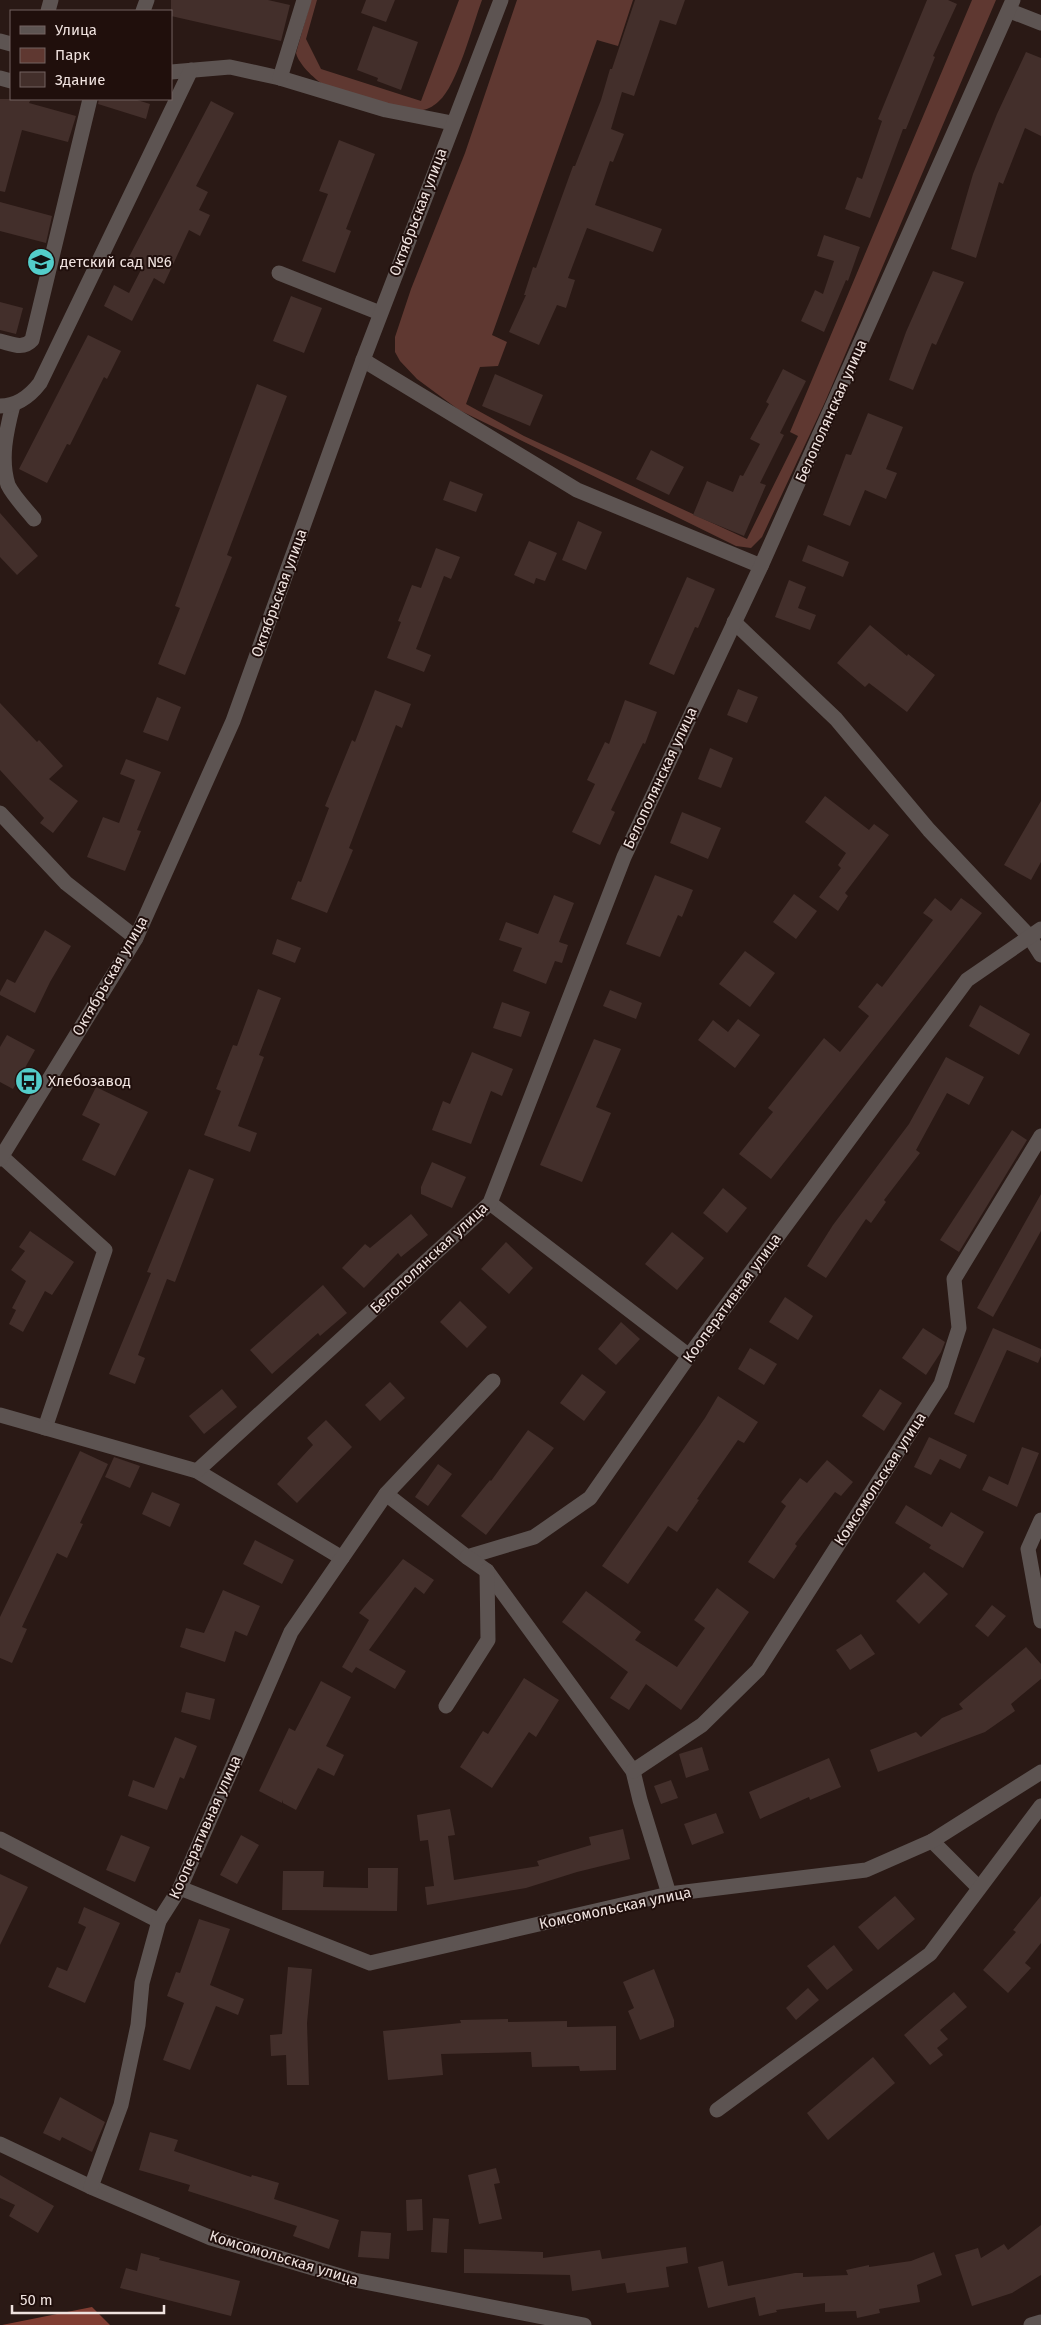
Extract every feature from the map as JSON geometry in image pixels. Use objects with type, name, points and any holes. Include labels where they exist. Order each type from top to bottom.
[{"type":"street","points":[[280,78],[304,0]]},
{"type":"street","name":"Октябрьская улица","points":[[0,1157],[136,938],[233,720],[380,313],[501,0]]},
{"type":"street","points":[[1012,5],[1041,23]]},
{"type":"street","name":"Белополянская улица","points":[[197,1471],[490,1204],[624,857],[761,566],[1012,5]]},
{"type":"street","points":[[172,72],[230,67],[280,78],[386,110],[452,123]]},
{"type":"street","points":[[34,519],[8,486],[2,468],[6,406],[33,392],[40,383],[191,70]]},
{"type":"street","points":[[0,341],[22,346],[27,345],[32,340],[87,100]]},
{"type":"street","points":[[279,273],[380,313]]},
{"type":"street","points":[[363,360],[578,490],[761,566]]},
{"type":"street","points":[[734,622],[836,719],[929,830],[1035,932],[1041,955]]},
{"type":"street","points":[[0,813],[66,883],[136,938]]},
{"type":"street","name":"Кооперативная улица","points":[[467,1557],[534,1537],[590,1498],[689,1356],[967,980],[1035,932]]},
{"type":"street","name":"Комсомольская улица","points":[[634,1771],[702,1724],[758,1670],[816,1580],[941,1384],[959,1328],[954,1280],[1041,1136]]},
{"type":"street","points":[[0,1157],[105,1250],[45,1428]]},
{"type":"street","points":[[490,1204],[689,1356]]},
{"type":"street","name":"Кооперативная улица","points":[[91,2187],[121,2106],[138,2025],[142,1983],[159,1921],[180,1888],[292,1632],[386,1494],[493,1381]]},
{"type":"street","points":[[0,1415],[197,1471],[342,1558]]},
{"type":"street","points":[[386,1494],[467,1557],[487,1570],[634,1771],[640,1800],[669,1894]]},
{"type":"street","points":[[1041,1520],[1028,1549],[1041,1621]]},
{"type":"street","points":[[446,1706],[488,1640],[487,1570]]},
{"type":"street","name":"Комсомольская улица","points":[[180,1888],[370,1963],[669,1894],[866,1870],[932,1841],[1041,1772]]},
{"type":"street","points":[[717,2110],[930,1954],[1041,1806]]},
{"type":"street","points":[[0,1838],[159,1921]]},
{"type":"street","points":[[932,1841],[979,1888]]},
{"type":"street","name":"Комсомольская улица","points":[[0,2144],[91,2187],[211,2238],[354,2280],[584,2325]]},
{"type":"green space","points":[[311,0],[317,0],[306,39],[321,69],[421,101],[459,0],[482,0],[464,54],[452,82],[439,101],[432,107],[423,110],[388,104],[343,91],[319,82],[311,75],[303,66],[296,53]]},
{"type":"green space","points":[[517,0],[633,0],[618,46],[597,40],[492,335],[507,342],[498,366],[480,367],[466,404],[524,436],[747,539],[798,436],[790,432],[972,0],[996,0],[825,402],[762,537],[751,548],[736,546],[459,410],[417,379],[400,361],[395,352],[395,337],[411,289],[465,153]]},
{"type":"shaded area","points":[[92,2307],[110,2325],[2,2325]]},
{"type":"building","points":[[171,0],[268,0],[290,5],[281,41],[172,16]]},
{"type":"building","points":[[366,0],[395,0],[386,22],[361,13]]},
{"type":"building","points":[[635,0],[685,0],[676,25],[660,20],[634,96],[622,92],[611,129],[624,134],[613,162],[610,161],[595,205],[662,229],[653,252],[587,228],[568,278],[575,280],[566,308],[557,305],[539,345],[509,332],[526,295],[524,295],[533,267],[536,268],[573,166],[575,166],[601,100]]},
{"type":"building","points":[[927,0],[948,0],[957,4],[933,56],[935,57],[906,129],[903,129],[870,218],[845,209],[857,177],[862,179],[882,121],[878,119]]},
{"type":"building","points":[[373,26],[418,42],[401,90],[377,81],[378,78],[357,70]]},
{"type":"building","points":[[1026,52],[1041,58],[1041,136],[1025,128],[1003,184],[999,182],[976,258],[951,249],[973,174],[997,114]]},
{"type":"building","points":[[0,99],[30,100],[29,103],[76,116],[68,142],[22,130],[5,192],[0,191]]},
{"type":"building","points":[[99,100],[137,100],[150,104],[146,119],[98,104]]},
{"type":"building","points":[[211,101],[234,113],[196,186],[208,192],[199,210],[210,215],[200,236],[189,230],[164,284],[154,278],[132,321],[104,306],[114,285],[129,293],[144,264],[129,257]]},
{"type":"building","points":[[339,140],[375,154],[346,229],[351,231],[335,273],[302,261],[328,194],[319,191]]},
{"type":"building","points":[[0,202],[52,216],[46,243],[0,231]]},
{"type":"building","points":[[824,235],[860,247],[848,281],[846,280],[824,332],[801,321],[815,290],[823,294],[834,261],[817,256]]},
{"type":"building","points":[[933,271],[964,282],[936,345],[932,343],[913,390],[889,380],[906,332]]},
{"type":"building","points":[[291,296],[322,308],[304,353],[273,341]]},
{"type":"building","points":[[0,302],[23,308],[16,334],[0,330]]},
{"type":"building","points":[[88,335],[121,351],[107,379],[104,377],[70,445],[67,444],[47,483],[19,469]]},
{"type":"building","points":[[783,369],[806,381],[780,433],[784,435],[760,483],[766,485],[744,536],[693,515],[707,481],[733,492],[740,475],[743,476],[760,444],[750,439],[769,404],[766,402]]},
{"type":"building","points":[[495,374],[543,395],[530,426],[482,406]]},
{"type":"building","points":[[257,384],[287,396],[227,555],[232,557],[185,675],[158,664],[180,608],[175,606]]},
{"type":"building","points":[[868,413],[903,427],[886,469],[897,473],[886,499],[865,490],[850,526],[823,515],[846,454],[851,455]]},
{"type":"building","points":[[651,450],[684,467],[669,495],[636,479]]},
{"type":"building","points":[[450,481],[483,494],[476,512],[443,500]]},
{"type":"building","points":[[0,513],[38,556],[17,575],[0,557]]},
{"type":"building","points":[[578,521],[602,532],[586,570],[562,560]]},
{"type":"building","points":[[529,541],[557,553],[545,581],[536,578],[534,584],[514,575]]},
{"type":"building","points":[[808,545],[849,562],[843,577],[802,561]]},
{"type":"building","points":[[436,548],[460,557],[451,579],[444,576],[416,649],[431,655],[424,672],[387,658],[401,622],[398,621],[412,585],[421,588]]},
{"type":"building","points":[[687,577],[715,589],[698,628],[695,627],[674,675],[649,664]]},
{"type":"building","points":[[789,580],[806,587],[798,608],[816,615],[810,630],[775,617]]},
{"type":"building","points":[[870,625],[907,656],[908,654],[935,675],[907,712],[869,683],[865,687],[837,663]]},
{"type":"building","points":[[738,689],[758,697],[747,723],[727,715]]},
{"type":"building","points":[[375,690],[411,704],[402,728],[396,725],[349,848],[353,850],[327,913],[291,899],[298,881],[301,882],[329,808],[325,806],[352,740],[355,742]]},
{"type":"building","points":[[157,697],[181,707],[168,741],[143,732]]},
{"type":"building","points":[[625,700],[657,712],[645,744],[643,743],[611,810],[615,812],[600,845],[572,832],[595,784],[587,780],[605,742],[609,744]]},
{"type":"building","points":[[0,703],[63,766],[49,779],[78,801],[53,833],[40,823],[44,818],[0,770]]},
{"type":"building","points":[[710,748],[733,758],[721,788],[698,779]]},
{"type":"building","points":[[126,759],[161,772],[137,830],[141,831],[125,871],[87,857],[103,817],[119,823],[135,780],[120,774]]},
{"type":"building","points":[[825,796],[869,830],[874,824],[889,835],[845,893],[848,896],[838,911],[819,897],[841,868],[838,865],[846,853],[805,822]]},
{"type":"building","points":[[1041,801],[1041,862],[1031,880],[1004,865]]},
{"type":"building","points":[[682,812],[721,828],[708,859],[670,843]]},
{"type":"building","points":[[655,875],[693,890],[682,917],[678,915],[660,957],[626,944]]},
{"type":"building","points":[[794,894],[817,911],[796,939],[773,922]]},
{"type":"building","points":[[554,895],[574,903],[559,942],[568,945],[562,963],[555,961],[546,984],[513,971],[522,948],[499,940],[506,922],[538,934]]},
{"type":"building","points":[[935,898],[951,911],[961,898],[982,913],[771,1179],[739,1154],[773,1112],[768,1108],[824,1038],[840,1052],[869,1016],[858,1007],[877,983],[882,987],[933,920],[923,913]]},
{"type":"building","points":[[45,930],[71,946],[35,1013],[0,995],[0,992],[7,979],[15,983]]},
{"type":"building","points":[[277,939],[301,948],[295,963],[272,954]]},
{"type":"building","points":[[745,951],[775,973],[750,1007],[719,984]]},
{"type":"building","points":[[258,989],[281,998],[259,1055],[264,1057],[238,1126],[257,1133],[250,1152],[204,1135],[221,1091],[216,1089],[233,1045],[237,1046]]},
{"type":"building","points":[[610,990],[642,1003],[636,1019],[603,1006]]},
{"type":"building","points":[[502,1002],[530,1012],[521,1037],[493,1028]]},
{"type":"building","points":[[980,1005],[1030,1034],[1019,1055],[969,1026]]},
{"type":"building","points":[[738,1019],[760,1035],[735,1068],[698,1040],[713,1020],[728,1032]]},
{"type":"building","points":[[7,1035],[35,1050],[13,1089],[0,1082],[0,1047]]},
{"type":"building","points":[[594,1039],[621,1049],[596,1107],[611,1113],[582,1182],[540,1165]]},
{"type":"building","points":[[472,1052],[513,1069],[502,1096],[491,1091],[471,1144],[432,1130],[443,1101],[450,1104]]},
{"type":"building","points":[[946,1057],[984,1077],[969,1105],[947,1093],[916,1150],[920,1153],[884,1200],[886,1202],[871,1223],[866,1219],[826,1278],[807,1266],[833,1225],[909,1124]]},
{"type":"building","points":[[96,1087],[148,1112],[115,1176],[82,1160],[100,1124],[82,1115]]},
{"type":"building","points":[[1012,1130],[1027,1140],[959,1252],[940,1240]]},
{"type":"building","points":[[432,1162],[466,1177],[452,1208],[421,1194],[421,1187]]},
{"type":"building","points":[[189,1169],[214,1179],[175,1282],[167,1279],[138,1355],[145,1358],[135,1384],[109,1374],[151,1273],[147,1272]]},
{"type":"building","points":[[723,1188],[747,1208],[727,1233],[703,1213]]},
{"type":"building","points":[[1041,1194],[1041,1231],[993,1317],[977,1308]]},
{"type":"building","points":[[411,1214],[428,1235],[401,1257],[398,1253],[364,1288],[342,1268],[365,1244],[370,1248]]},
{"type":"building","points":[[30,1231],[74,1262],[52,1295],[45,1291],[23,1332],[9,1324],[16,1310],[12,1308],[26,1281],[11,1270],[25,1251],[19,1247]]},
{"type":"building","points":[[672,1232],[704,1258],[677,1290],[645,1264]]},
{"type":"building","points":[[506,1242],[533,1268],[509,1294],[481,1269]]},
{"type":"building","points":[[323,1285],[347,1313],[320,1336],[318,1333],[272,1374],[250,1350]]},
{"type":"building","points":[[785,1297],[813,1316],[798,1340],[769,1322]]},
{"type":"building","points":[[460,1301],[487,1327],[467,1348],[440,1322]]},
{"type":"building","points":[[621,1322],[640,1339],[616,1365],[598,1349]]},
{"type":"building","points":[[923,1328],[945,1342],[941,1352],[926,1375],[902,1358]]},
{"type":"building","points":[[993,1328],[1041,1349],[1041,1356],[1038,1363],[1007,1350],[974,1423],[954,1414]]},
{"type":"building","points":[[750,1348],[777,1364],[764,1385],[738,1369]]},
{"type":"building","points":[[582,1374],[606,1392],[584,1421],[560,1403]]},
{"type":"building","points":[[390,1382],[405,1398],[380,1421],[365,1405]]},
{"type":"building","points":[[222,1389],[237,1407],[204,1434],[189,1416]]},
{"type":"building","points":[[880,1389],[902,1403],[884,1431],[862,1416]]},
{"type":"building","points":[[718,1396],[758,1422],[744,1443],[738,1440],[697,1499],[699,1500],[677,1532],[668,1526],[628,1584],[602,1566],[705,1418]]},
{"type":"building","points":[[326,1420],[352,1447],[297,1503],[277,1484],[313,1445],[307,1438]]},
{"type":"building","points":[[528,1430],[554,1448],[486,1535],[461,1516],[491,1481]]},
{"type":"building","points":[[929,1437],[967,1455],[960,1469],[940,1459],[931,1475],[914,1467]]},
{"type":"building","points":[[1022,1447],[1039,1453],[1017,1507],[982,1490],[989,1476],[1008,1485]]},
{"type":"building","points":[[80,1451],[108,1464],[80,1523],[83,1524],[67,1558],[57,1553],[22,1627],[27,1629],[12,1663],[0,1658],[0,1617]]},
{"type":"building","points":[[114,1457],[140,1466],[130,1488],[105,1477]]},
{"type":"building","points":[[827,1460],[853,1482],[841,1496],[835,1492],[795,1544],[797,1546],[774,1579],[748,1562],[786,1506],[781,1502],[800,1478],[807,1483]]},
{"type":"building","points":[[438,1464],[452,1474],[428,1506],[415,1497]]},
{"type":"building","points":[[152,1492],[180,1504],[170,1527],[142,1514]]},
{"type":"building","points":[[906,1505],[942,1527],[951,1512],[984,1532],[963,1568],[929,1548],[931,1545],[895,1523]]},
{"type":"building","points":[[255,1540],[294,1560],[282,1584],[243,1564]]},
{"type":"building","points":[[403,1559],[434,1580],[424,1594],[415,1587],[369,1650],[406,1671],[395,1689],[356,1667],[352,1673],[342,1667],[369,1620],[359,1613]]},
{"type":"building","points":[[924,1572],[948,1594],[919,1624],[896,1601]]},
{"type":"building","points":[[717,1588],[749,1612],[681,1710],[646,1684],[629,1710],[610,1698],[628,1672],[562,1622],[586,1591],[641,1632],[635,1640],[677,1667],[705,1628],[694,1620]]},
{"type":"building","points":[[223,1590],[260,1606],[247,1636],[235,1631],[225,1662],[180,1647],[186,1628],[204,1633]]},
{"type":"building","points":[[992,1605],[1006,1616],[988,1637],[975,1626]]},
{"type":"building","points":[[861,1634],[875,1654],[850,1670],[836,1650]]},
{"type":"building","points":[[1026,1647],[1041,1664],[1041,1679],[1011,1704],[1015,1711],[985,1732],[878,1772],[870,1750],[916,1732],[921,1737],[942,1718],[963,1709],[959,1704]]},
{"type":"building","points":[[524,1678],[559,1700],[536,1737],[529,1732],[492,1788],[460,1767],[483,1731],[488,1734]]},
{"type":"building","points":[[321,1681],[351,1697],[326,1746],[344,1755],[334,1776],[318,1768],[296,1810],[283,1803],[283,1800],[282,1803],[259,1791],[289,1728],[295,1731]]},
{"type":"building","points":[[186,1692],[215,1699],[210,1720],[181,1712]]},
{"type":"building","points":[[175,1737],[197,1746],[184,1779],[180,1777],[167,1810],[128,1796],[133,1780],[154,1788]]},
{"type":"building","points":[[702,1747],[709,1770],[686,1778],[679,1754]]},
{"type":"building","points":[[829,1758],[841,1787],[810,1800],[809,1797],[760,1819],[749,1792]]},
{"type":"building","points":[[671,1780],[678,1798],[661,1804],[654,1786]]},
{"type":"building","points":[[450,1809],[455,1835],[448,1836],[454,1880],[539,1866],[537,1861],[591,1845],[589,1837],[623,1829],[630,1859],[577,1872],[526,1888],[427,1905],[425,1887],[434,1886],[428,1840],[420,1841],[417,1815]]},
{"type":"building","points":[[716,1813],[724,1833],[692,1845],[684,1824]]},
{"type":"building","points":[[121,1835],[150,1847],[135,1882],[106,1870]]},
{"type":"building","points":[[241,1835],[259,1845],[237,1884],[220,1875]]},
{"type":"building","points":[[368,1868],[398,1868],[397,1911],[282,1910],[283,1871],[324,1871],[323,1887],[368,1888]]},
{"type":"building","points":[[0,1874],[28,1887],[0,1945]]},
{"type":"building","points":[[895,1896],[915,1919],[878,1950],[858,1927]]},
{"type":"building","points":[[1041,1896],[1041,1943],[1025,1963],[1031,1968],[1008,1993],[983,1970],[1016,1932],[1013,1930]]},
{"type":"building","points":[[84,1907],[120,1923],[85,2003],[48,1987],[57,1967],[67,1971],[86,1927],[78,1923]]},
{"type":"building","points":[[199,1919],[230,1929],[210,1985],[244,1999],[238,2015],[216,2006],[190,2070],[163,2060],[184,2003],[167,1996],[176,1972],[180,1973]]},
{"type":"building","points":[[834,1945],[853,1970],[827,1990],[807,1966]]},
{"type":"building","points":[[288,1967],[312,1969],[307,2023],[309,2085],[287,2085],[286,2055],[271,2056],[270,2035],[282,2034]]},
{"type":"building","points":[[654,1969],[674,2020],[674,2027],[640,2040],[628,2011],[634,2008],[623,1982]]},
{"type":"building","points":[[808,1988],[819,2000],[796,2020],[786,2008]]},
{"type":"building","points":[[954,1992],[967,2007],[940,2030],[948,2039],[937,2048],[943,2055],[930,2065],[904,2035]]},
{"type":"building","points":[[508,2019],[508,2022],[567,2021],[567,2027],[616,2026],[616,2070],[580,2071],[579,2066],[532,2067],[531,2052],[441,2054],[443,2075],[388,2080],[383,2031],[461,2023],[460,2020]]},
{"type":"building","points":[[873,2057],[895,2083],[828,2140],[807,2113]]},
{"type":"building","points":[[60,2097],[105,2122],[92,2152],[62,2137],[60,2141],[43,2133]]},
{"type":"building","points":[[150,2132],[178,2140],[174,2151],[251,2177],[252,2175],[279,2183],[274,2199],[339,2220],[329,2249],[293,2236],[297,2226],[188,2191],[190,2185],[139,2170]]},
{"type":"building","points":[[496,2168],[500,2183],[494,2184],[502,2219],[479,2224],[468,2175]]},
{"type":"building","points":[[0,2175],[54,2206],[38,2233],[9,2216],[15,2205],[0,2198]]},
{"type":"building","points":[[422,2199],[423,2230],[407,2231],[406,2200]]},
{"type":"building","points":[[433,2218],[449,2219],[447,2253],[431,2252]]},
{"type":"building","points":[[1041,2225],[1041,2275],[1012,2293],[972,2306],[955,2255],[978,2248],[981,2258],[1004,2244],[1008,2250]]},
{"type":"building","points":[[361,2231],[391,2233],[389,2259],[358,2257]]},
{"type":"building","points":[[686,2247],[688,2263],[666,2267],[669,2287],[627,2293],[625,2283],[572,2291],[570,2275],[464,2273],[464,2249],[543,2252],[543,2258],[600,2250],[602,2259]]},
{"type":"building","points":[[934,2252],[942,2275],[917,2285],[920,2302],[879,2309],[880,2313],[857,2318],[856,2311],[825,2312],[825,2303],[776,2310],[777,2312],[759,2316],[755,2297],[708,2308],[698,2267],[723,2261],[728,2286],[795,2273],[803,2273],[803,2277],[848,2275],[846,2270],[869,2265],[869,2267],[911,2261]]},
{"type":"building","points":[[141,2253],[160,2258],[159,2260],[240,2281],[231,2316],[120,2288],[126,2268],[137,2271]]},
{"type":"place","name":"детский сад №6","points":[[41,262]]},
{"type":"place","name":"Хлебозавод","points":[[29,1081]]}]
